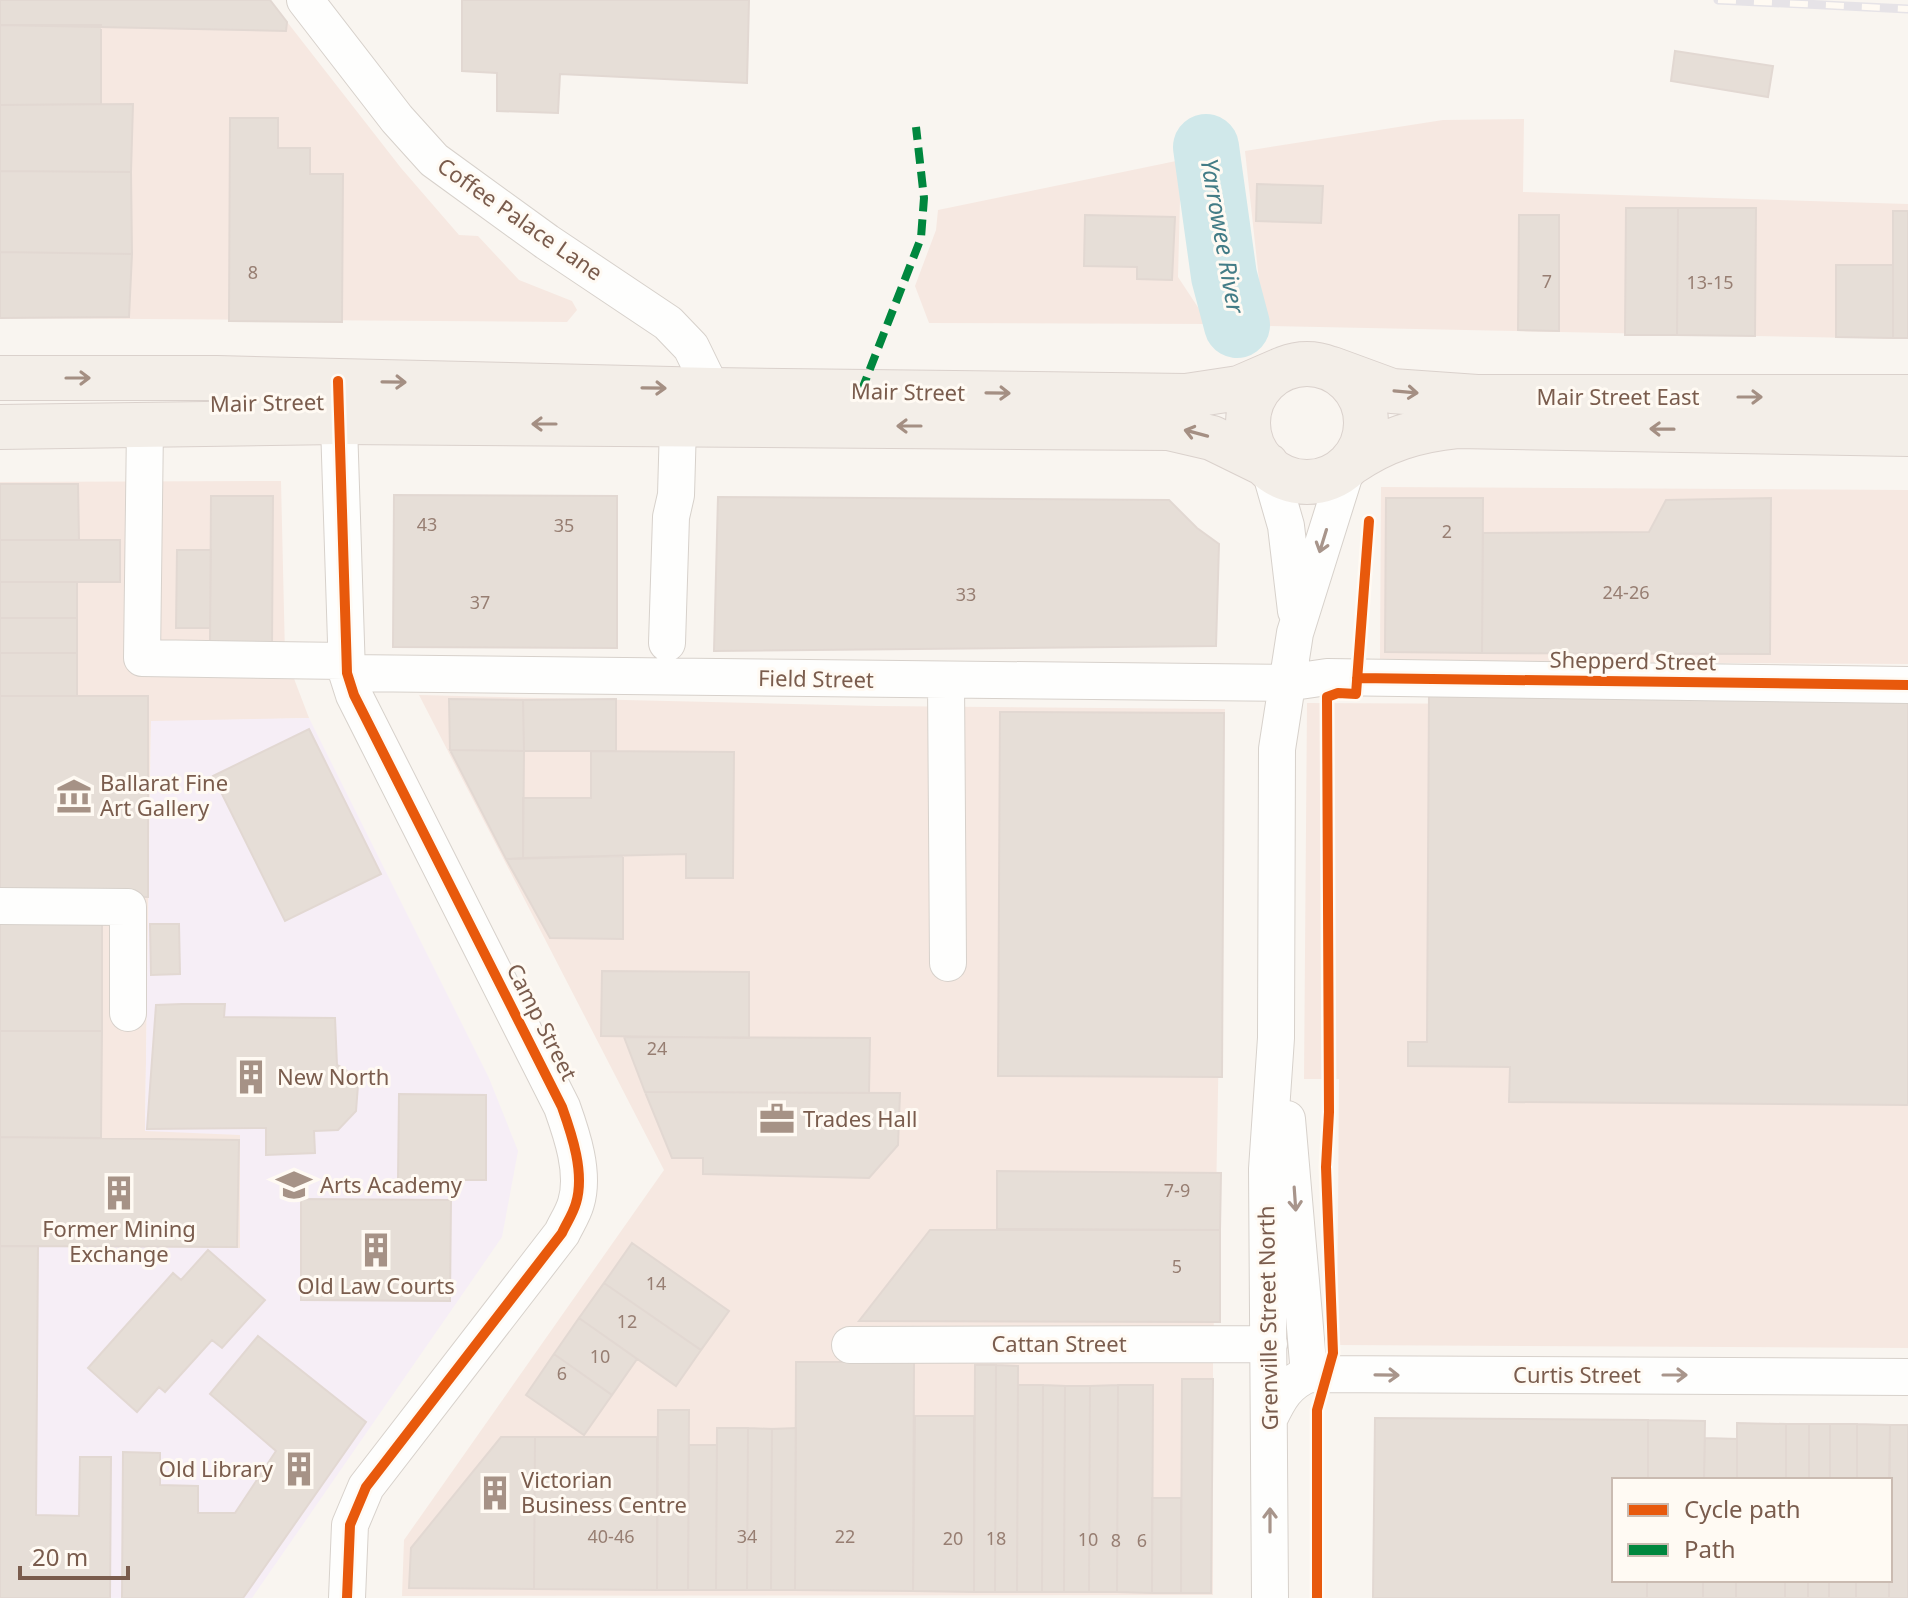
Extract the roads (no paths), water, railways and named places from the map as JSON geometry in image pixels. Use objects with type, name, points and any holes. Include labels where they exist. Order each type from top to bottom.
[{"type":"main road","points":[[1316,364],[1332,369],[1353,387],[1365,411],[1366,429],[1361,447],[1349,465],[1333,476],[1317,481],[1299,481],[1283,476],[1268,466],[1252,441],[1249,413],[1261,387],[1283,369],[1316,364]]},
{"type":"main road","name":"Mair Street","points":[[0,427],[145,426],[338,401],[712,390],[1186,396],[1239,388],[1283,369]]},
{"type":"main road","name":"Mair Street East","points":[[1332,369],[1392,391],[1477,397],[1908,397]]},
{"type":"main road","name":"Mair Street","points":[[0,378],[217,378],[338,401],[678,425],[1169,428],[1212,438],[1268,466]]},
{"type":"main road","name":"Mair Street East","points":[[1349,465],[1398,437],[1457,426],[1908,434]]},
{"type":"street","name":"Coffee Palace Lane","points":[[305,0],[397,119],[434,160],[536,234],[668,323],[691,347],[712,390]]},
{"type":"street","name":"Camp Street","points":[[338,401],[346,667],[354,695],[562,1107],[574,1142],[578,1187],[576,1203],[562,1233],[366,1487],[350,1525],[347,1598]]},
{"type":"street","points":[[667,643],[678,425]]},
{"type":"street","name":"Field Street","points":[[145,426],[142,658],[346,667],[946,681],[1287,676]]},
{"type":"street","name":"Grenville Street North","points":[[1270,1598],[1267,1169],[1276,1038],[1277,749],[1295,633],[1349,465]]},
{"type":"street","name":"Grenville Street North","points":[[1268,466],[1286,526],[1296,614],[1295,633]]},
{"type":"street","name":"Shepperd Street","points":[[1287,676],[1908,685]]},
{"type":"street","points":[[946,681],[948,963]]},
{"type":"street","points":[[0,906],[128,907],[128,1013]]},
{"type":"street","name":"Grenville Street North","points":[[1276,1038],[1293,1171],[1309,1374]]},
{"type":"street","name":"Cattan Street","points":[[850,1345],[1269,1344]]},
{"type":"street","points":[[1269,1419],[1282,1393],[1296,1379],[1309,1374]]},
{"type":"street","name":"Curtis Street","points":[[1309,1374],[1908,1377]]},
{"type":"waterway","name":"Yarrowee River","points":[[1206,147],[1224,276],[1237,325]]},
{"type":"railway","points":[[1718,0],[1908,9]]},
{"type":"place","name":"Ballarat Fine Art Gallery","points":[[74,796]]},
{"type":"place","name":"New North","points":[[251,1077]]},
{"type":"place","name":"Trades Hall","points":[[777,1119]]},
{"type":"place","name":"Arts Academy","points":[[294,1185]]},
{"type":"place","name":"Former Mining Exchange","points":[[119,1193]]},
{"type":"place","name":"Old Law Courts","points":[[376,1250]]},
{"type":"place","name":"Old Library","points":[[299,1469]]},
{"type":"place","name":"Victorian Business Centre","points":[[495,1493]]}]
